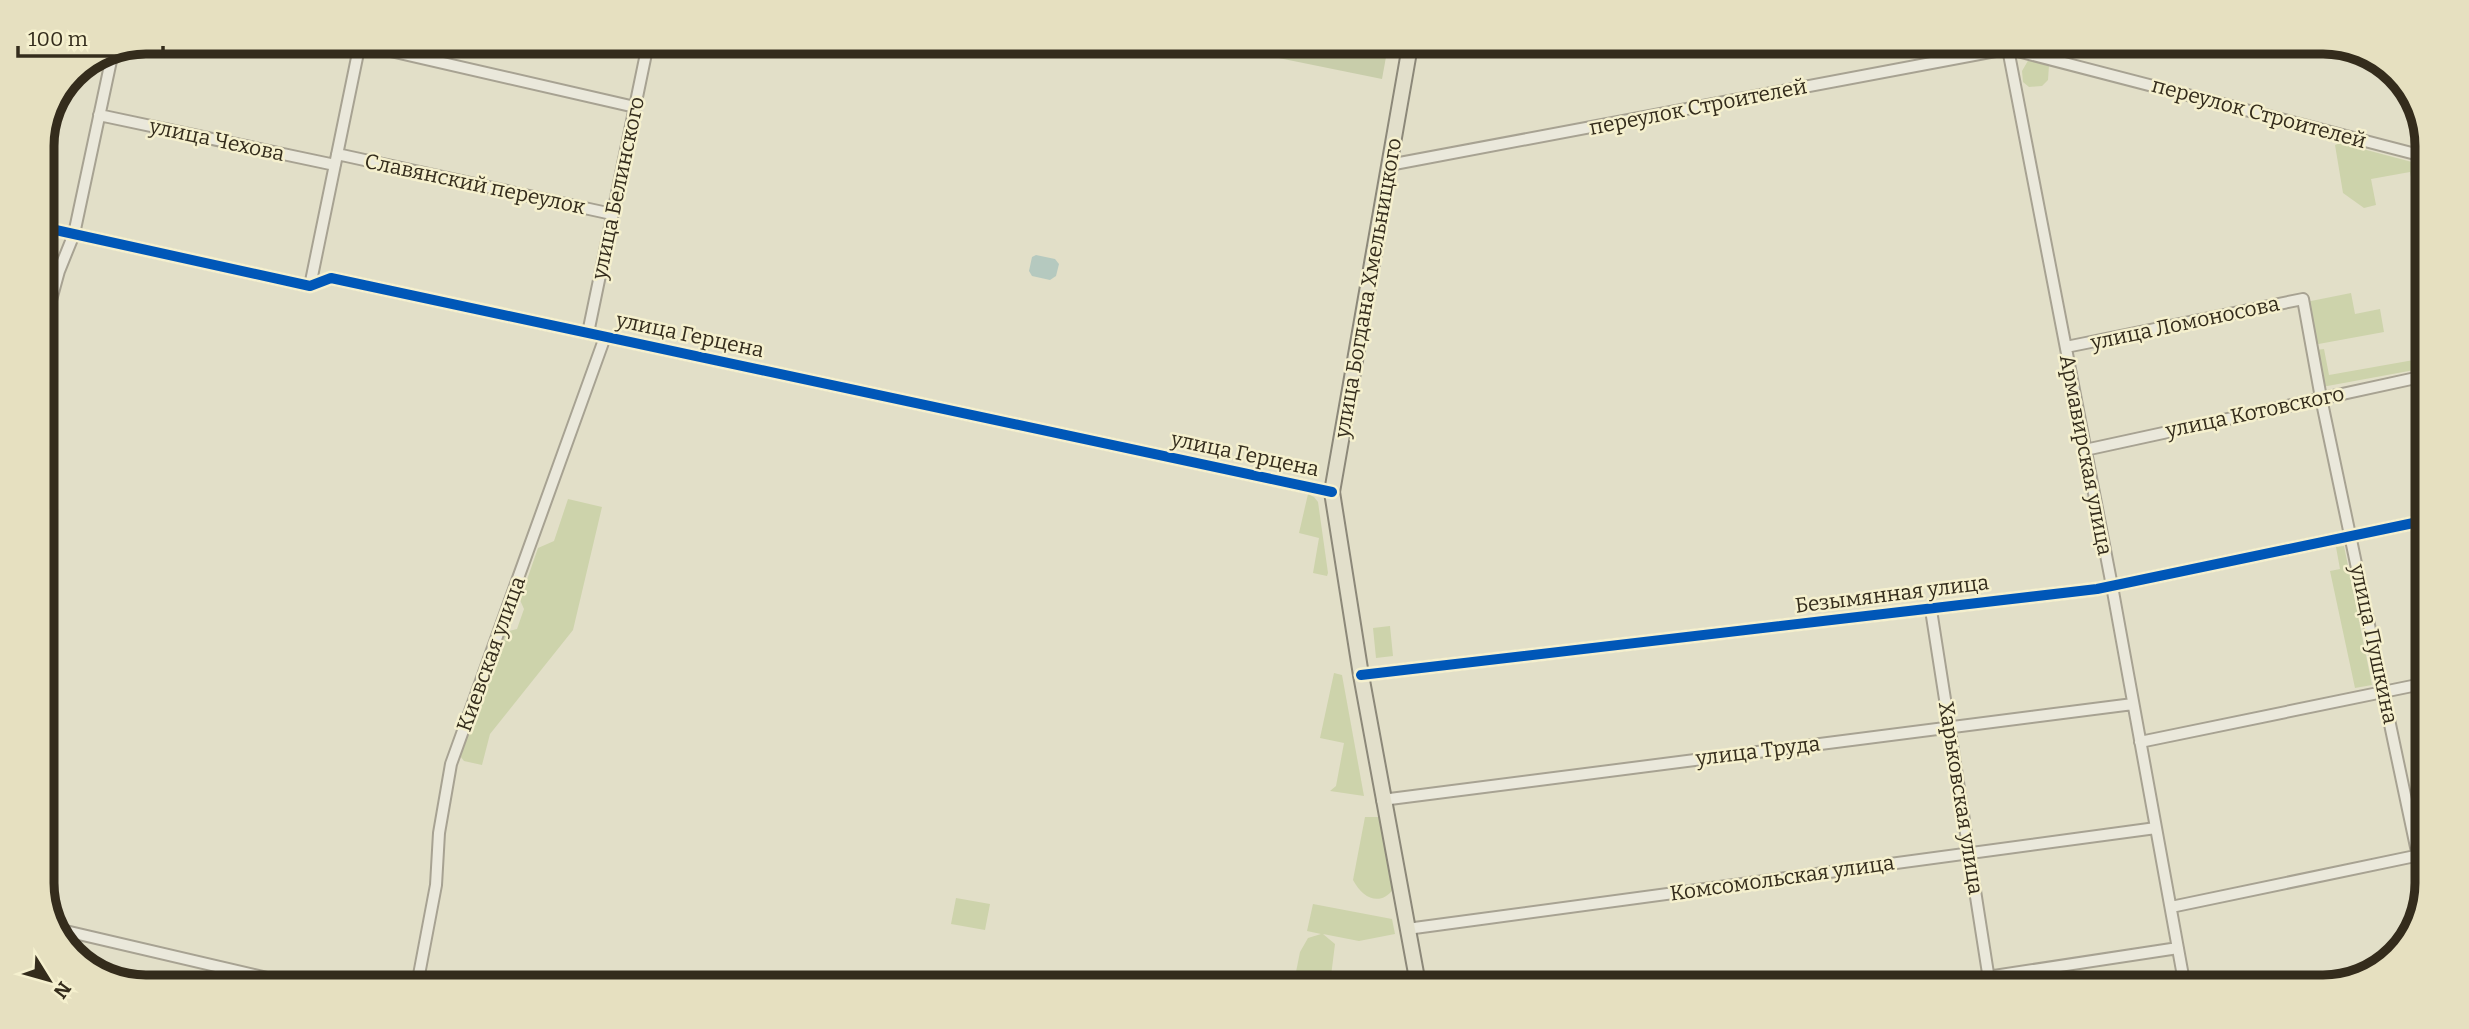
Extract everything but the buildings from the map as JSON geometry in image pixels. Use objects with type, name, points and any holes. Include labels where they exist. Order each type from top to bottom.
[{"type":"main road","name":"улица Богдана Хмельницкого","points":[[1409,54],[1332,492],[1360,675],[1416,975]]},
{"type":"street","points":[[310,286],[358,54]]},
{"type":"street","points":[[404,54],[635,107]]},
{"type":"street","name":"улица Белинского","points":[[588,333],[646,54]]},
{"type":"street","name":"переулок Строителей","points":[[1389,165],[1976,54]]},
{"type":"street","name":"Армавирская улица","points":[[2009,54],[2112,586],[2183,975]]},
{"type":"street","name":"переулок Строителей","points":[[2031,54],[2415,154]]},
{"type":"street","points":[[54,289],[74,234],[111,62]]},
{"type":"street","name":"улица Чехова","points":[[99,115],[336,160]]},
{"type":"street","name":"Славянский переулок","points":[[336,160],[612,214]]},
{"type":"street","points":[[54,230],[310,286],[331,278],[316,258]]},
{"type":"street","name":"улица Герцена","points":[[331,278],[1332,492]]},
{"type":"street","name":"улица Ломоносова","points":[[2066,347],[2303,299]]},
{"type":"street","name":"улица Пушкина","points":[[2303,299],[2321,398],[2415,840]]},
{"type":"street","name":"Киевская улица","points":[[419,975],[436,885],[439,833],[451,764],[605,337]]},
{"type":"street","name":"улица Котовского","points":[[2085,450],[2415,378]]},
{"type":"street","name":"Безымянная улица","points":[[1360,675],[1931,610],[2112,586],[2415,523]]},
{"type":"street","name":"Харьковская улица","points":[[1931,610],[1988,975]]},
{"type":"street","points":[[2140,742],[2415,685]]},
{"type":"street","name":"улица Труда","points":[[1382,800],[2133,704]]},
{"type":"street","name":"Комсомольская улица","points":[[1408,929],[2156,828]]},
{"type":"street","points":[[2171,907],[2415,860]]},
{"type":"street","points":[[69,932],[255,975]]},
{"type":"street","points":[[2023,975],[2178,948]]},
{"type":"green space","points":[[1259,54],[1387,54],[1382,79]]},
{"type":"green space","points":[[2029,59],[2049,65],[2048,80],[2042,86],[2029,87],[2023,82],[2022,71]]},
{"type":"green space","points":[[2340,143],[2415,163],[2415,192],[2410,172],[2371,179],[2376,205],[2364,208],[2343,193],[2335,145]]},
{"type":"green space","points":[[2351,293],[2355,314],[2380,309],[2384,332],[2313,345],[2306,302]]},
{"type":"green space","points":[[2324,349],[2329,375],[2415,360],[2415,370],[2322,387],[2316,350]]},
{"type":"green space","points":[[1308,494],[1318,502],[1327,576],[1313,573],[1319,538],[1299,533]]},
{"type":"green space","points":[[568,499],[602,507],[573,630],[490,734],[482,765],[464,761],[460,756],[505,632],[517,629],[524,609],[520,600],[538,548],[554,541]]},
{"type":"green space","points":[[2344,546],[2372,685],[2355,688],[2330,571],[2340,569],[2336,547]]},
{"type":"green space","points":[[1390,626],[1393,656],[1376,658],[1373,628]]},
{"type":"green space","points":[[1334,673],[1342,675],[1364,796],[1330,791],[1336,786],[1344,743],[1320,738]]},
{"type":"green space","points":[[1365,817],[1382,817],[1394,888],[1389,894],[1378,899],[1367,896],[1353,880]]},
{"type":"green space","points":[[956,898],[990,904],[985,930],[951,924]]},
{"type":"green space","points":[[1313,904],[1392,919],[1395,934],[1359,941],[1323,934],[1335,944],[1331,975],[1295,975],[1300,952],[1308,938],[1321,934],[1307,931]]},
{"type":"shaded area","points":[[1036,255],[1055,259],[1059,264],[1056,276],[1050,280],[1032,276],[1029,271],[1032,257]]},
{"type":"cycle path","points":[[54,230],[310,286],[331,278],[1332,492]]},
{"type":"cycle path","points":[[1361,675],[2097,589],[2415,523]]}]
